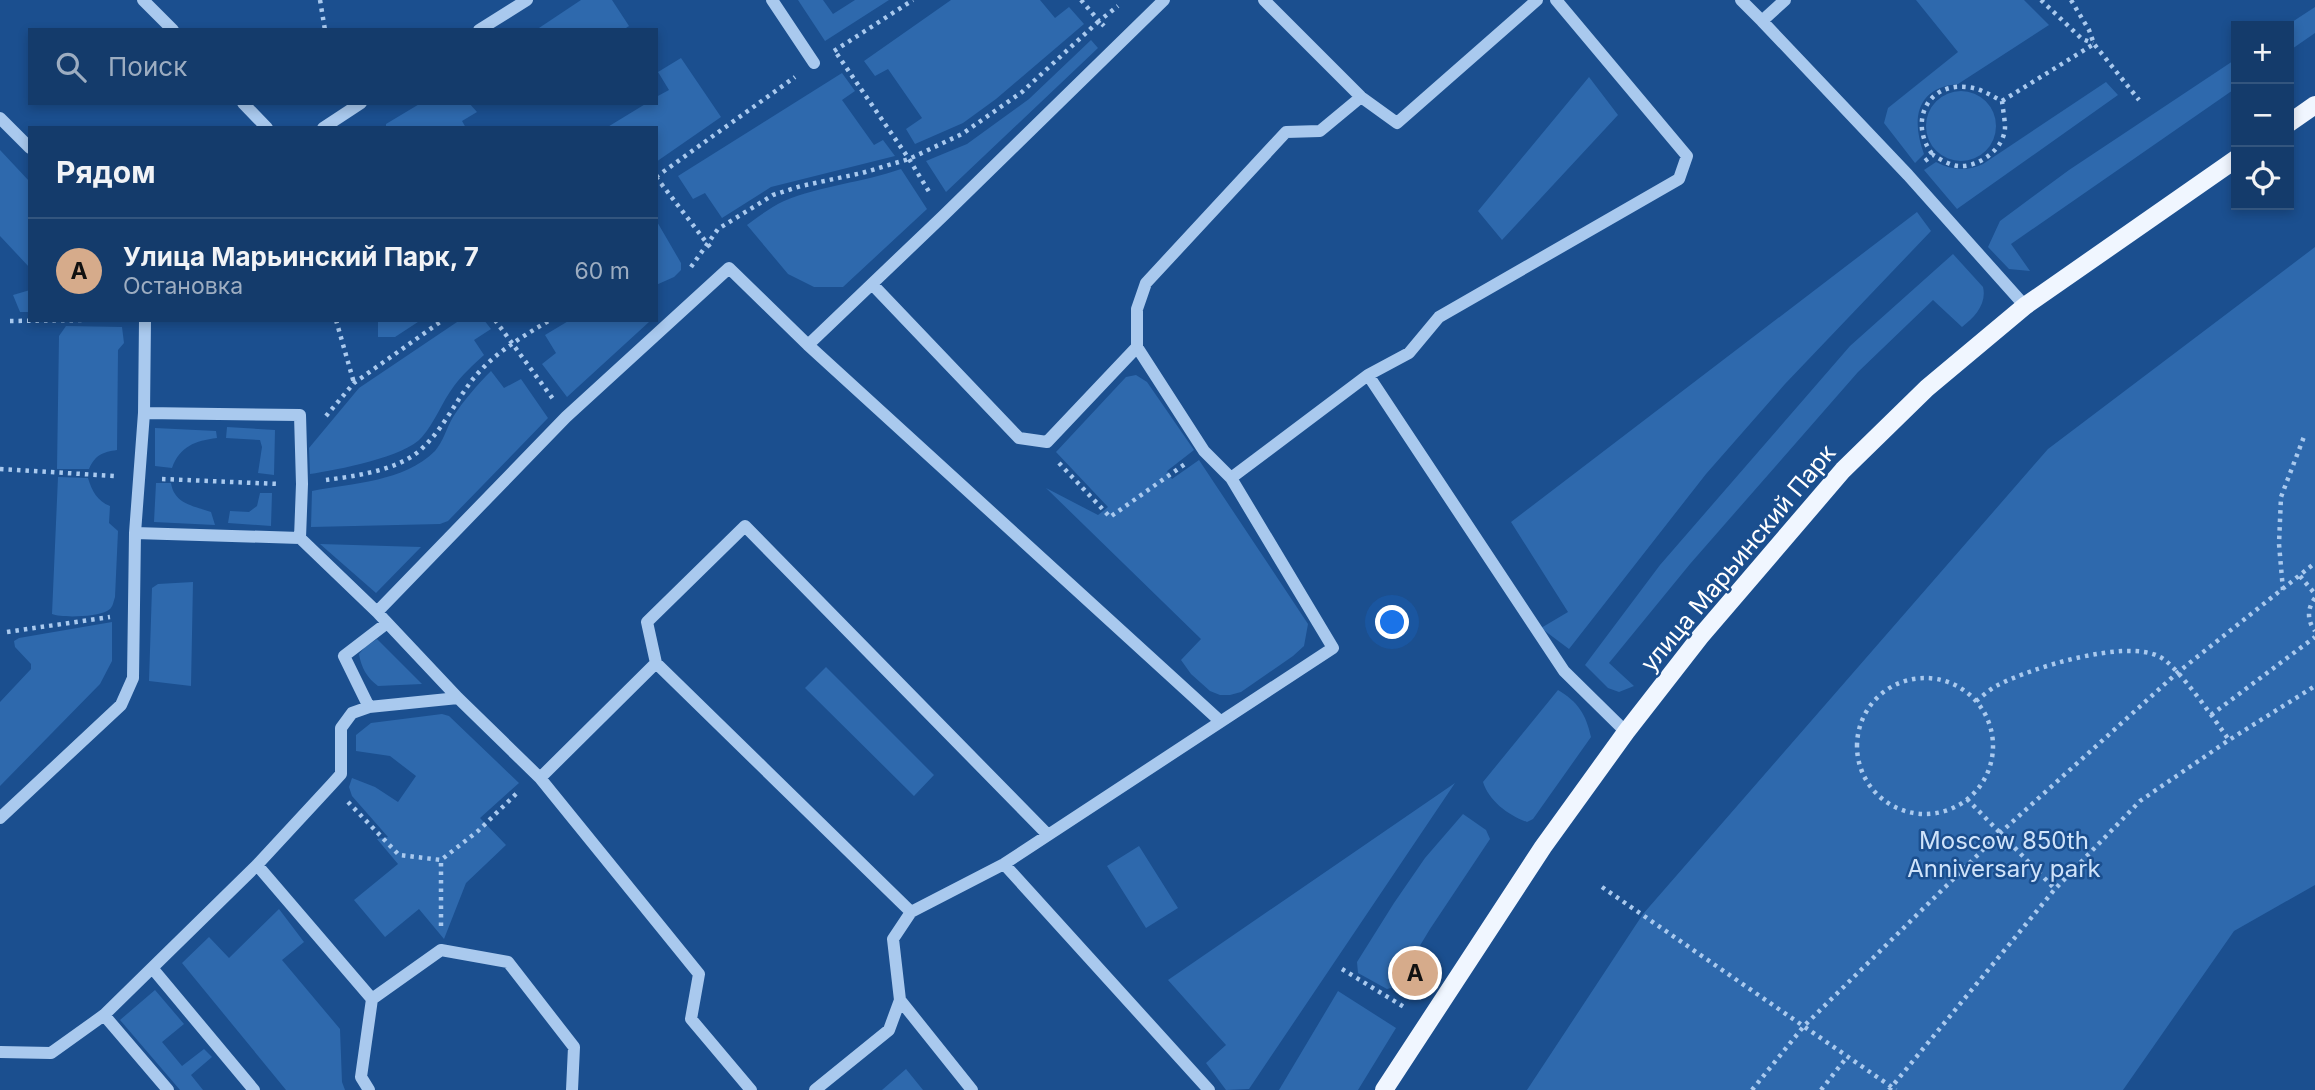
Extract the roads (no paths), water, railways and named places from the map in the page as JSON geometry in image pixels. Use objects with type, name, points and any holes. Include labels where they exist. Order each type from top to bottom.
[{"type":"main road","points":[[2294,120],[2315,105]]},
{"type":"main road","name":"улица Марьинский Парк","points":[[1384,1090],[1543,847],[1626,732],[1700,637],[1843,470],[1927,388],[2025,306],[2231,162]]},
{"type":"lane","points":[[143,0],[171,28]]},
{"type":"lane","points":[[482,28],[527,0]]},
{"type":"lane","points":[[772,0],[814,63]]},
{"type":"lane","points":[[808,345],[1164,0]]},
{"type":"lane","points":[[1270,2],[1362,97],[1397,123],[1537,0]]},
{"type":"lane","points":[[1231,478],[1368,375],[1409,353],[1439,317],[1679,179],[1687,156],[1556,0]]},
{"type":"lane","points":[[1741,0],[1908,175],[2025,306]]},
{"type":"lane","points":[[1762,21],[1785,0]]},
{"type":"lane","points":[[815,1090],[889,1030],[901,1000],[893,939],[911,912],[1004,864],[1333,648],[1231,478],[1204,451],[1137,347],[1137,309],[1146,283],[1286,132],[1320,131],[1362,97]]},
{"type":"lane","points":[[245,105],[265,126]]},
{"type":"lane","points":[[326,126],[357,105]]},
{"type":"lane","points":[[0,118],[28,146]]},
{"type":"lane","points":[[377,611],[566,417],[729,268],[808,345],[1220,721]]},
{"type":"lane","points":[[872,284],[1019,438],[1047,442],[1137,347]]},
{"type":"lane","points":[[0,818],[121,705],[133,678],[135,533],[144,413],[145,322]]},
{"type":"lane","points":[[1368,375],[1564,671],[1626,732]]},
{"type":"lane","points":[[144,413],[300,415],[300,538]]},
{"type":"lane","points":[[911,912],[656,663],[647,622],[745,526],[1048,835]]},
{"type":"lane","points":[[135,533],[300,538],[377,611],[458,698],[538,776],[699,974],[691,1020],[751,1090]]},
{"type":"lane","points":[[369,707],[344,656],[387,623]]},
{"type":"lane","points":[[538,776],[656,663]]},
{"type":"lane","points":[[0,1052],[51,1053],[104,1015],[153,969],[257,865],[341,774],[341,728],[352,713],[369,707],[458,698]]},
{"type":"lane","points":[[1004,864],[1209,1090]]},
{"type":"lane","points":[[257,865],[372,999]]},
{"type":"lane","points":[[369,1090],[361,1077],[372,999],[441,950],[508,961],[573,1046],[572,1090]]},
{"type":"lane","points":[[153,969],[254,1090]]},
{"type":"lane","points":[[901,1000],[972,1090]]},
{"type":"lane","points":[[104,1015],[167,1090]]},
{"type":"place","name":"Улица Марьинский Парк, 7","points":[[1415,973]]},
{"type":"park label","name":"Moscow 850th Anniversary park","points":[[2004,854]]}]
